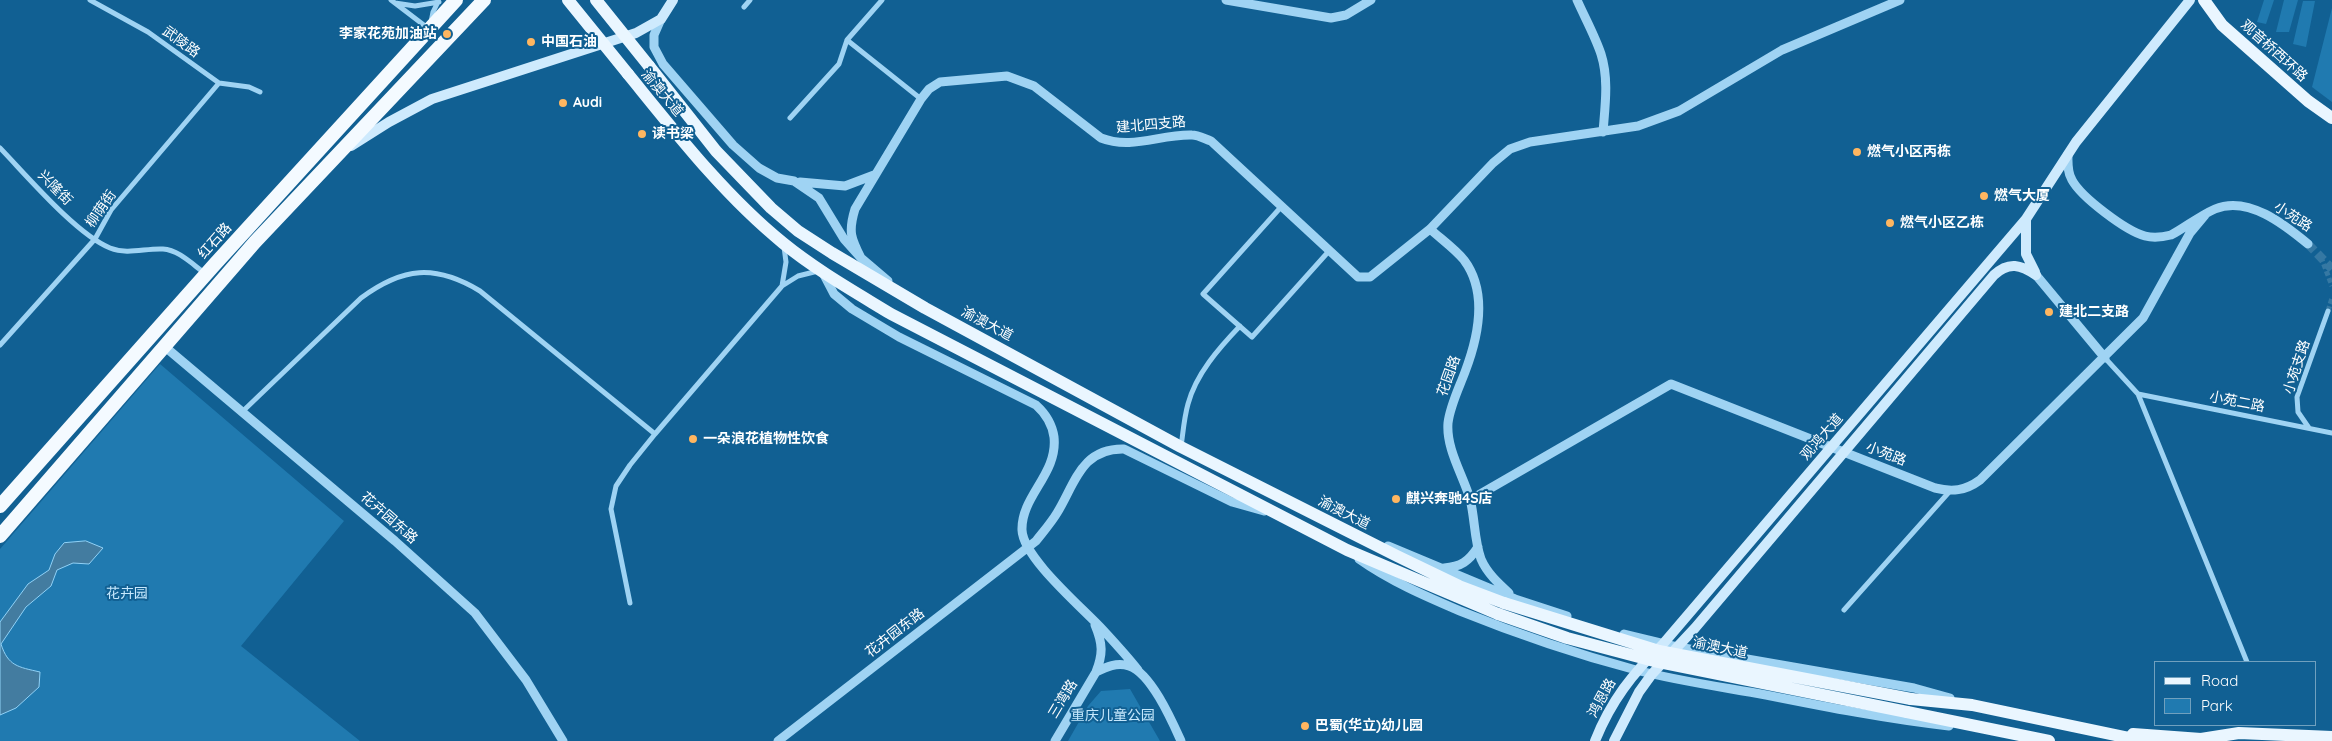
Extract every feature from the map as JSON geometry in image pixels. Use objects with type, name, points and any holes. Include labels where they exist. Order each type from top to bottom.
[{"type":"highway","name":"红石路","points":[[0,506],[206,275],[456,0]]},
{"type":"highway","points":[[0,536],[255,242],[484,0]]},
{"type":"main road","name":"渝澳大道","points":[[568,0],[701,162],[757,221],[783,244],[821,271],[891,314],[1347,550],[1506,605],[1659,650],[1911,699],[1972,704],[2144,741]]},
{"type":"main road","name":"渝澳大道","points":[[596,0],[716,151],[771,208],[798,231],[903,294],[1181,448],[1459,586],[1506,605],[1566,638],[1654,662],[2049,741]]},
{"type":"main road","points":[[342,151],[388,122],[432,100],[480,82],[586,51],[636,33],[661,19],[674,0]]},
{"type":"main road","points":[[2036,275],[2026,254],[2026,219],[2068,154],[2190,0]]},
{"type":"main road","name":"观音桥西环路","points":[[2204,0],[2222,25],[2308,101],[2332,118]]},
{"type":"main road","name":"观鸿大道","points":[[1636,670],[1662,644],[2026,219]]},
{"type":"main road","name":"观鸿大道","points":[[1652,674],[1678,647],[1994,275],[2001,268],[2017,265],[2036,275]]},
{"type":"main road","name":"鸿恩路","points":[[1595,741],[1610,709],[1636,670]]},
{"type":"main road","name":"鸿恩路","points":[[1614,741],[1625,715],[1652,674]]},
{"type":"main road","points":[[2201,739],[2242,729],[2332,737]]},
{"type":"main road","points":[[2107,732],[2225,741]]},
{"type":"street","name":"武陵路","points":[[90,0],[148,32],[219,84]]},
{"type":"street","points":[[744,7],[750,0]]},
{"type":"street","points":[[790,118],[839,64],[847,40],[882,0]]},
{"type":"street","points":[[1226,0],[1331,18],[1346,15],[1371,0]]},
{"type":"street","points":[[1577,0],[1601,54],[1605,71],[1606,89],[1603,132]]},
{"type":"street","name":"建北四支路","points":[[861,258],[850,230],[855,210],[921,99],[929,89],[940,82],[1007,76],[1021,80],[1034,86],[1101,138],[1114,143],[1130,143],[1193,135],[1211,141],[1358,276],[1370,277],[1430,229],[1493,163],[1510,149],[1530,142],[1638,126],[1679,111],[1782,50],[1900,0]]},
{"type":"street","points":[[393,2],[430,29],[433,12],[440,1]]},
{"type":"street","points":[[393,2],[415,6],[440,1]]},
{"type":"street","points":[[661,19],[654,35],[654,47],[664,64],[733,146],[759,168],[778,178],[845,186],[875,175]]},
{"type":"street","points":[[847,40],[921,99]]},
{"type":"street","points":[[219,84],[244,86],[260,92]]},
{"type":"street","name":"柳荫街","points":[[0,345],[94,238],[111,210],[219,84]]},
{"type":"street","name":"兴隆街","points":[[0,148],[81,230],[107,247],[122,252],[164,249],[177,253],[206,275]]},
{"type":"street","name":"小苑路","points":[[2068,154],[2068,171],[2078,190],[2088,200],[2137,233],[2145,236],[2164,237],[2179,231],[2222,206],[2245,208],[2278,221],[2308,244]]},
{"type":"street","points":[[794,181],[820,198],[834,225],[861,258],[903,294]]},
{"type":"street","points":[[1281,207],[1203,294],[1252,337],[1329,251]]},
{"type":"street","points":[[1844,610],[1950,491],[1966,488],[1980,480],[2105,358],[2143,318],[2190,233],[2205,215]]},
{"type":"street","name":"花园路","points":[[1430,229],[1463,260],[1474,278],[1478,300],[1478,325],[1472,352],[1453,403],[1448,423],[1450,443],[1470,500],[1478,547],[1506,605]]},
{"type":"street","points":[[782,286],[786,262],[783,244]]},
{"type":"street","points":[[630,603],[611,509],[616,486],[655,434],[782,286],[798,276],[821,271],[834,294],[852,309],[899,337],[1036,405],[1045,412],[1053,433],[1054,455],[1026,510],[1022,529],[1028,546],[1050,577],[1101,627],[1138,670],[1160,700],[1181,741]]},
{"type":"street","points":[[242,412],[361,298],[382,282],[402,275],[439,273],[460,279],[480,291],[655,434]]},
{"type":"street","points":[[2036,275],[2105,358],[2138,394],[2247,661]]},
{"type":"street","name":"小苑支路","points":[[2309,428],[2298,412],[2297,397],[2328,311]]},
{"type":"street","points":[[1181,448],[1185,416],[1194,389],[1215,354],[1240,326]]},
{"type":"street","name":"花卉园东路","points":[[164,346],[395,541],[475,614],[526,680],[563,741]]},
{"type":"street","name":"小苑路","points":[[1470,500],[1671,384],[1935,488],[1950,491]]},
{"type":"street","name":"小苑二路","points":[[2138,394],[2332,433]]},
{"type":"street","name":"花卉园东路","points":[[778,741],[1028,546],[1050,524],[1079,472],[1098,453],[1110,449],[1124,449],[1232,502],[1281,516]]},
{"type":"street","points":[[1356,536],[1398,550],[1440,568],[1506,605],[1662,644],[1914,688],[1972,704]]},
{"type":"street","points":[[1440,568],[1456,567],[1464,563],[1478,547]]},
{"type":"street","points":[[1347,550],[1379,573],[1420,594],[1494,625],[1636,670],[1915,722],[2015,733]]},
{"type":"street","name":"三湾路","points":[[1055,741],[1096,672],[1103,652],[1101,639],[1093,621]]},
{"type":"street","points":[[1595,658],[1604,656],[1612,647],[1612,638],[1605,629]]},
{"type":"street","points":[[1096,672],[1112,665],[1124,665],[1138,670]]},
{"type":"green space","points":[[2264,0],[2274,0],[2266,24],[2257,22]]},
{"type":"green space","points":[[2284,0],[2298,0],[2289,32],[2276,32]]},
{"type":"green space","points":[[2303,1],[2315,1],[2306,47],[2293,44]]},
{"type":"green space","points":[[2332,8],[2332,102],[2312,87]]},
{"type":"green space","name":"花卉园","points":[[160,364],[344,521],[241,646],[360,741],[0,741],[0,549]]},
{"type":"green space","name":"重庆儿童公园","points":[[1130,689],[1160,741],[1068,741],[1088,706],[1101,691]]},
{"type":"shaded area","points":[[86,541],[103,548],[89,564],[73,563],[57,570],[51,586],[26,607],[1,644],[7,657],[15,664],[40,672],[39,687],[16,708],[0,715],[0,622],[28,584],[49,570],[55,554],[64,543]]},
{"type":"tunnel","points":[[2308,244],[2332,269]]},
{"type":"tunnel","points":[[2321,257],[2332,286]]},
{"type":"tunnel","points":[[2328,311],[2332,298]]},
{"type":"place","name":"李家花苑加油站","points":[[447,34]]},
{"type":"place","name":"中国石油","points":[[531,42]]},
{"type":"place","name":"Audi","points":[[563,103]]},
{"type":"place","name":"读书梁","points":[[642,134]]},
{"type":"place","name":"燃气小区丙栋","points":[[1857,152]]},
{"type":"place","name":"燃气大厦","points":[[1984,196]]},
{"type":"place","name":"燃气小区乙栋","points":[[1890,223]]},
{"type":"place","name":"建北二支路","points":[[2049,312]]},
{"type":"place","name":"一朵浪花植物性饮食","points":[[693,439]]},
{"type":"place","name":"麒兴奔驰4S店","points":[[1396,499]]},
{"type":"place","name":"巴蜀(华立)幼儿园","points":[[1305,726]]}]
